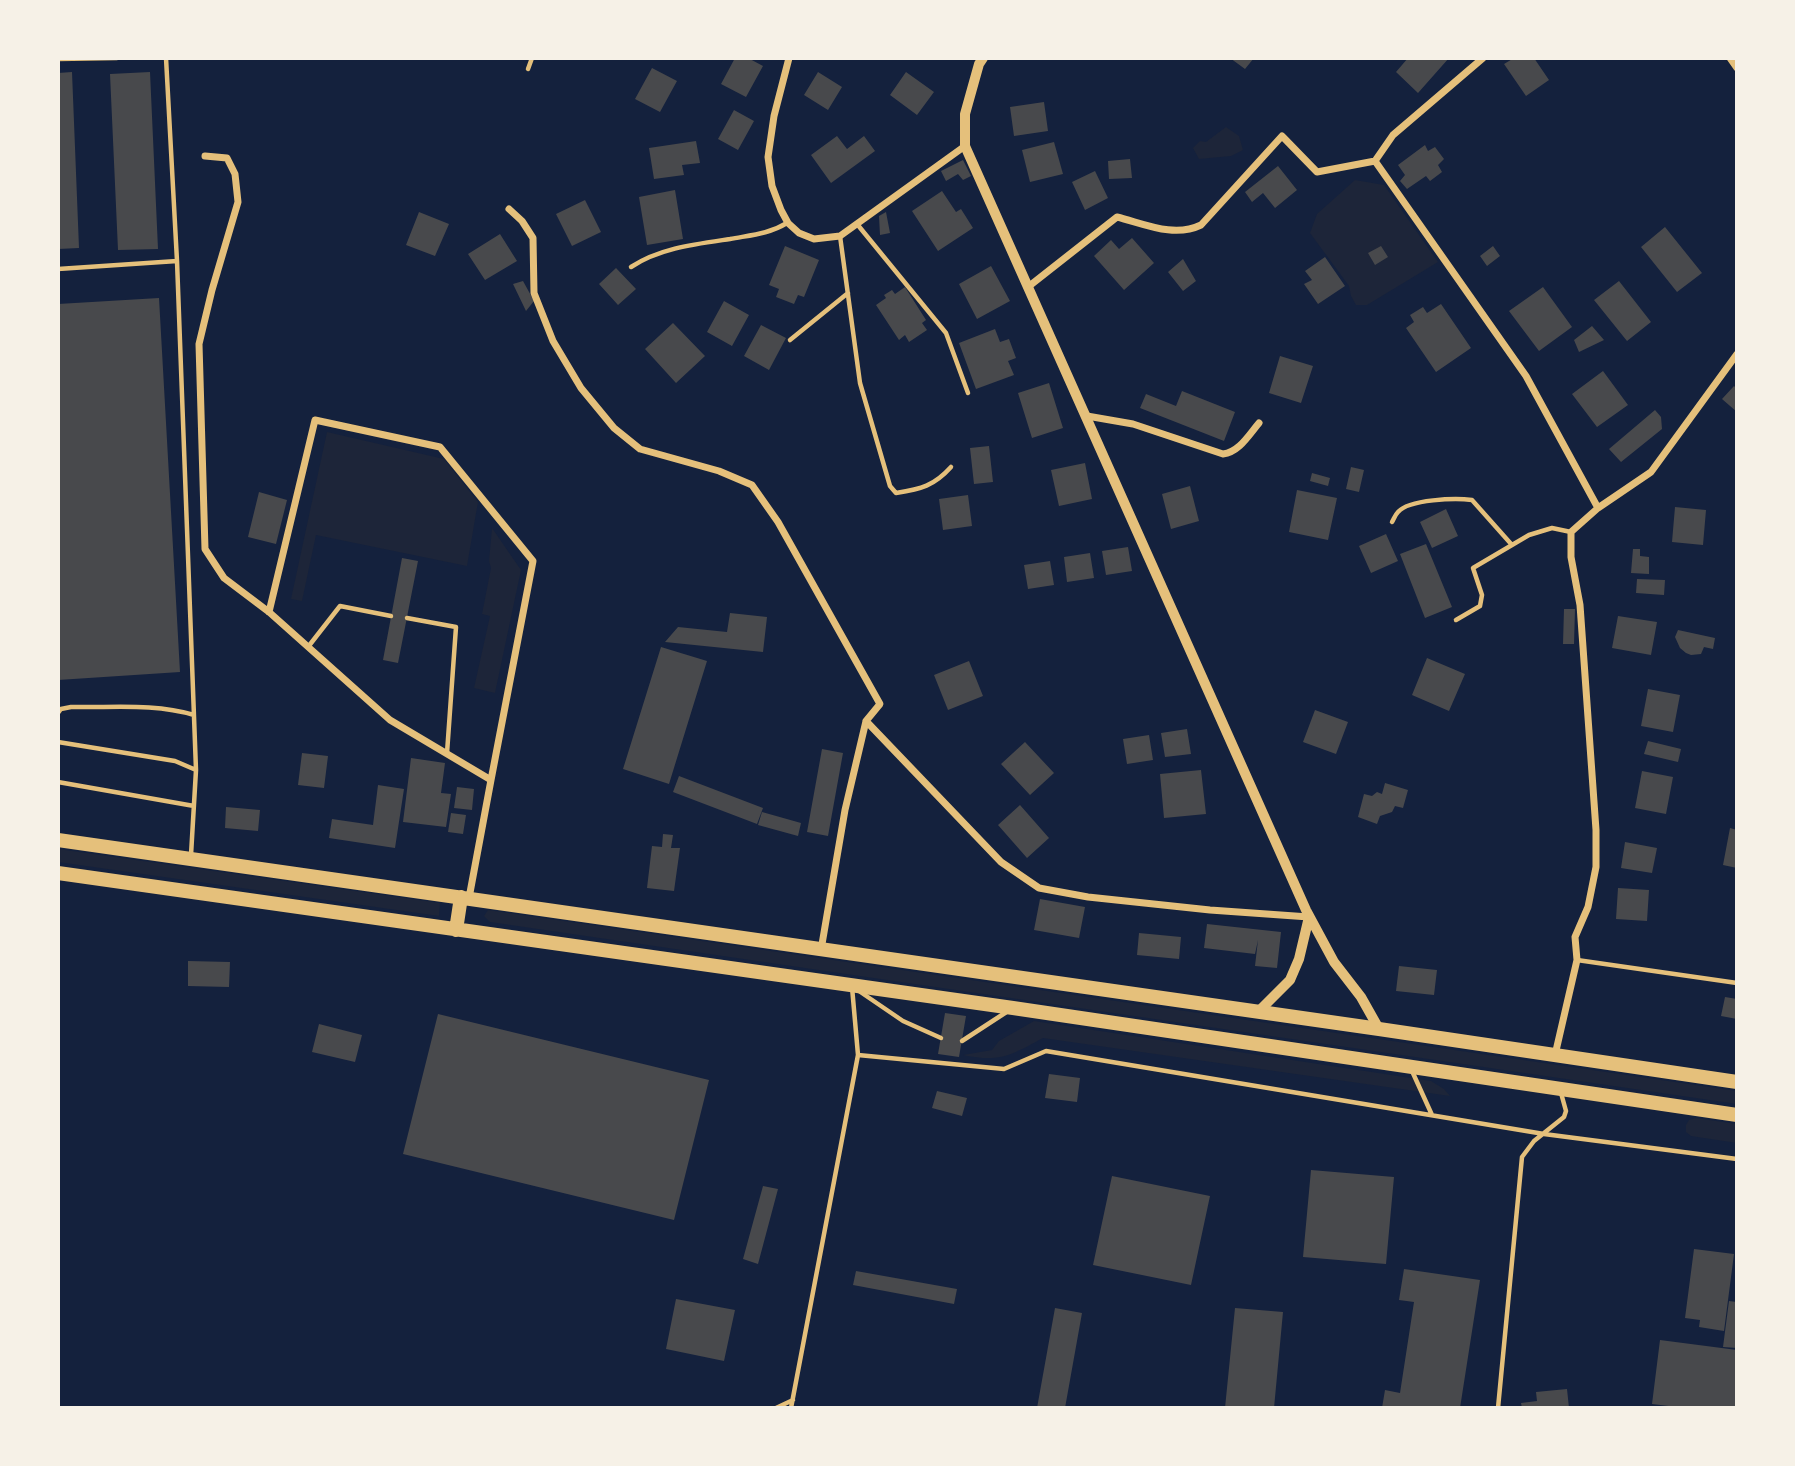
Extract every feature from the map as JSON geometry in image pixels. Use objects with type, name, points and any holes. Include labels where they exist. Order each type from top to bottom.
[{"type":"highway","points":[[58,840],[1737,1082]]},
{"type":"highway","points":[[58,873],[1013,1008],[1737,1115]]},
{"type":"highway","points":[[456,930],[465,897]]},
{"type":"street","points":[[789,58],[774,116],[768,157],[772,186],[788,223],[799,233],[814,239],[840,236],[965,146]]},
{"type":"street","points":[[982,58],[965,114],[965,146],[1309,917],[1334,962],[1361,997],[1379,1029]]},
{"type":"street","points":[[1028,287],[1117,217],[1172,232],[1189,231],[1201,225],[1282,136],[1317,172],[1375,161],[1393,135],[1483,58]]},
{"type":"street","points":[[1730,58],[1737,68]]},
{"type":"street","points":[[205,156],[227,158],[235,174],[238,202],[199,344],[205,549],[224,578],[269,612],[390,720],[491,779]]},
{"type":"street","points":[[1375,161],[1526,376],[1598,508]]},
{"type":"street","points":[[509,209],[522,221],[533,238],[534,293],[553,341],[581,388],[614,428],[640,449],[719,471],[752,485],[778,522],[880,704],[866,721],[845,810],[821,950]]},
{"type":"street","points":[[1555,1055],[1577,960],[1575,937],[1588,907],[1596,867],[1596,830],[1580,604],[1571,557],[1571,532],[1598,508],[1651,472],[1737,354]]},
{"type":"street","points":[[1087,416],[1133,424],[1223,454],[1238,448],[1259,423]]},
{"type":"street","points":[[269,612],[314,420],[440,447],[533,561],[465,897]]},
{"type":"street","points":[[866,721],[1001,862],[1039,888],[1088,897],[1197,909],[1309,917]]},
{"type":"street","points":[[1258,1012],[1290,980],[1299,959],[1309,917]]},
{"type":"lane","points":[[58,59],[117,58]]},
{"type":"lane","points":[[166,58],[177,261],[196,771],[191,859]]},
{"type":"lane","points":[[528,69],[532,58]]},
{"type":"lane","points":[[631,267],[646,257],[670,250],[772,232],[788,223]]},
{"type":"lane","points":[[857,224],[869,242],[946,332],[968,393]]},
{"type":"lane","points":[[840,236],[860,383],[890,486],[896,493],[914,490],[939,481],[951,467]]},
{"type":"lane","points":[[58,269],[177,261]]},
{"type":"lane","points":[[790,340],[848,293]]},
{"type":"lane","points":[[1392,522],[1398,511],[1407,507],[1434,501],[1472,500],[1512,545]]},
{"type":"lane","points":[[1457,620],[1480,606],[1482,596],[1473,568],[1529,535],[1552,528],[1571,532]]},
{"type":"lane","points":[[308,647],[340,606],[391,615]]},
{"type":"lane","points":[[407,618],[456,627],[446,754]]},
{"type":"lane","points":[[58,713],[61,709],[71,707],[145,707],[177,710],[194,715]]},
{"type":"lane","points":[[58,742],[175,761],[196,771]]},
{"type":"lane","points":[[58,782],[194,806]]},
{"type":"lane","points":[[1577,960],[1737,983]]},
{"type":"lane","points":[[852,986],[903,1021],[941,1038]]},
{"type":"lane","points":[[791,1408],[858,1055],[852,986]]},
{"type":"lane","points":[[962,1041],[1013,1008]]},
{"type":"lane","points":[[858,1055],[1004,1069],[1046,1051],[1545,1134],[1737,1158]]},
{"type":"lane","points":[[1410,1067],[1432,1115]]},
{"type":"lane","points":[[1498,1408],[1522,1157],[1534,1140],[1564,1117],[1566,1111],[1559,1089]]},
{"type":"lane","points":[[776,1408],[793,1400]]},
{"type":"shaded area","points":[[1226,127],[1239,136],[1243,150],[1231,156],[1199,159],[1193,148],[1200,141],[1206,142]]},
{"type":"shaded area","points":[[1355,180],[1384,185],[1438,262],[1367,305],[1356,305],[1349,286],[1310,233],[1317,214]]},
{"type":"shaded area","points":[[327,432],[444,459],[478,502],[467,566],[316,535],[302,601],[291,599]]},
{"type":"shaded area","points":[[492,528],[521,570],[495,693],[474,688],[490,616],[482,614],[491,568],[489,561]]},
{"type":"shaded area","points":[[58,849],[440,903],[439,916],[58,862]]},
{"type":"shaded area","points":[[488,910],[1737,1091],[1737,1104],[490,922],[484,916]]},
{"type":"shaded area","points":[[1034,1021],[1431,1081],[1450,1096],[1043,1038],[997,1058],[963,1055],[992,1050],[999,1041]]},
{"type":"shaded area","points":[[1696,1118],[1737,1124],[1737,1143],[1691,1136],[1686,1132],[1686,1125],[1689,1120]]},
{"type":"building","points":[[735,58],[748,58],[763,66],[746,97],[721,84]]},
{"type":"building","points":[[1230,58],[1254,58],[1245,69]]},
{"type":"building","points":[[1408,58],[1449,58],[1418,93],[1396,72]]},
{"type":"building","points":[[1514,58],[1534,58],[1549,80],[1526,96],[1504,64]]},
{"type":"building","points":[[652,68],[677,81],[660,112],[635,99]]},
{"type":"building","points":[[72,72],[79,248],[58,249],[58,73]]},
{"type":"building","points":[[150,72],[158,249],[118,250],[110,74]]},
{"type":"building","points":[[818,72],[842,87],[828,110],[804,95]]},
{"type":"building","points":[[906,72],[934,92],[917,115],[890,95]]},
{"type":"building","points":[[1044,102],[1048,131],[1014,136],[1010,107]]},
{"type":"building","points":[[734,110],[754,121],[738,150],[718,139]]},
{"type":"building","points":[[837,136],[847,149],[864,136],[875,151],[831,183],[811,155]]},
{"type":"building","points":[[696,141],[700,163],[682,165],[684,175],[654,179],[649,148]]},
{"type":"building","points":[[1054,142],[1063,174],[1030,182],[1022,150]]},
{"type":"building","points":[[1425,145],[1428,151],[1435,147],[1444,159],[1438,165],[1442,172],[1430,181],[1426,176],[1407,189],[1400,181],[1405,175],[1398,165]]},
{"type":"building","points":[[1130,159],[1132,178],[1109,179],[1108,161]]},
{"type":"building","points":[[963,160],[971,176],[963,180],[958,174],[946,181],[941,171]]},
{"type":"building","points":[[1278,166],[1297,190],[1275,208],[1263,193],[1252,202],[1245,192]]},
{"type":"building","points":[[1095,171],[1108,198],[1085,210],[1072,182]]},
{"type":"building","points":[[675,190],[683,239],[647,245],[639,197]]},
{"type":"building","points":[[942,191],[956,212],[961,209],[973,228],[938,251],[912,211]]},
{"type":"building","points":[[585,200],[601,232],[572,246],[556,214]]},
{"type":"building","points":[[419,212],[449,224],[435,256],[406,245]]},
{"type":"building","points":[[886,212],[890,233],[880,235],[879,216]]},
{"type":"building","points":[[1665,227],[1702,273],[1677,292],[1641,247]]},
{"type":"building","points":[[500,234],[517,261],[485,280],[468,254]]},
{"type":"building","points":[[1132,238],[1154,263],[1124,290],[1094,256],[1111,240],[1119,249]]},
{"type":"building","points":[[785,246],[819,260],[804,297],[798,295],[794,304],[776,297],[779,289],[769,285]]},
{"type":"building","points":[[1381,246],[1388,257],[1375,265],[1368,253]]},
{"type":"building","points":[[1493,246],[1500,256],[1487,266],[1480,256]]},
{"type":"building","points":[[1325,257],[1345,286],[1318,304],[1304,284],[1312,280],[1305,271]]},
{"type":"building","points":[[1183,259],[1196,281],[1183,291],[1168,272]]},
{"type":"building","points":[[991,266],[1010,301],[977,319],[959,284]]},
{"type":"building","points":[[616,268],[636,289],[618,305],[599,284]]},
{"type":"building","points":[[523,281],[534,301],[526,311],[513,284]]},
{"type":"building","points":[[1619,281],[1651,322],[1627,341],[1594,300]]},
{"type":"building","points":[[905,287],[926,320],[922,323],[927,330],[909,342],[905,335],[899,340],[876,305],[892,290],[895,294]]},
{"type":"building","points":[[1543,287],[1572,327],[1539,351],[1509,311]]},
{"type":"building","points":[[159,298],[180,672],[58,680],[58,304]]},
{"type":"building","points":[[724,301],[749,315],[732,346],[707,332]]},
{"type":"building","points":[[1441,304],[1471,348],[1436,372],[1406,328],[1414,322],[1410,315],[1423,307],[1427,313]]},
{"type":"building","points":[[673,323],[705,356],[676,383],[645,349]]},
{"type":"building","points":[[761,325],[786,338],[769,370],[744,356]]},
{"type":"building","points":[[1592,326],[1604,340],[1579,352],[1574,340]]},
{"type":"building","points":[[995,329],[1000,342],[1009,339],[1016,358],[1008,361],[1014,375],[976,389],[959,343]]},
{"type":"building","points":[[1280,356],[1313,366],[1301,403],[1269,393]]},
{"type":"building","points":[[1603,371],[1628,405],[1597,427],[1572,394]]},
{"type":"building","points":[[1049,383],[1063,428],[1032,438],[1018,393]]},
{"type":"building","points":[[1734,386],[1737,389],[1737,412],[1722,399]]},
{"type":"building","points":[[1182,391],[1235,412],[1224,441],[1140,408],[1146,394],[1176,406]]},
{"type":"building","points":[[1655,410],[1661,417],[1662,429],[1621,462],[1609,449]]},
{"type":"building","points":[[989,446],[993,482],[974,484],[970,448]]},
{"type":"building","points":[[1085,463],[1092,499],[1059,506],[1051,470]]},
{"type":"building","points":[[1351,467],[1364,470],[1359,492],[1346,489]]},
{"type":"building","points":[[1312,473],[1330,478],[1328,486],[1310,481]]},
{"type":"building","points":[[1190,486],[1199,521],[1171,529],[1162,494]]},
{"type":"building","points":[[1297,490],[1337,498],[1328,540],[1289,532]]},
{"type":"building","points":[[259,492],[287,500],[276,544],[248,537]]},
{"type":"building","points":[[968,495],[972,526],[943,530],[939,499]]},
{"type":"building","points":[[1675,507],[1706,510],[1703,545],[1672,542]]},
{"type":"building","points":[[1446,509],[1458,536],[1432,548],[1420,522]]},
{"type":"building","points":[[1386,534],[1398,561],[1371,573],[1359,546]]},
{"type":"building","points":[[1426,544],[1452,607],[1425,618],[1400,554]]},
{"type":"building","points":[[1128,547],[1132,571],[1106,575],[1102,551]]},
{"type":"building","points":[[1633,549],[1640,549],[1640,556],[1649,557],[1649,574],[1631,573]]},
{"type":"building","points":[[1090,553],[1094,578],[1067,582],[1064,557]]},
{"type":"building","points":[[402,558],[418,561],[398,663],[383,660]]},
{"type":"building","points":[[1050,561],[1054,585],[1028,589],[1024,565]]},
{"type":"building","points":[[1637,579],[1665,580],[1664,595],[1636,593]]},
{"type":"building","points":[[1564,609],[1575,609],[1574,644],[1563,644]]},
{"type":"building","points":[[730,613],[767,617],[763,652],[665,642],[678,627],[727,632]]},
{"type":"building","points":[[1618,616],[1657,622],[1651,655],[1612,648]]},
{"type":"building","points":[[1678,630],[1715,638],[1713,649],[1704,647],[1701,654],[1686,653],[1680,648],[1675,637]]},
{"type":"building","points":[[661,647],[707,661],[669,784],[623,769]]},
{"type":"building","points":[[1427,658],[1465,674],[1449,711],[1412,695]]},
{"type":"building","points":[[969,661],[983,696],[948,710],[934,675]]},
{"type":"building","points":[[1648,689],[1680,695],[1673,732],[1641,726]]},
{"type":"building","points":[[1315,710],[1348,722],[1336,754],[1303,742]]},
{"type":"building","points":[[1187,729],[1191,754],[1165,757],[1161,733]]},
{"type":"building","points":[[1149,735],[1153,760],[1127,764],[1123,739]]},
{"type":"building","points":[[1648,741],[1681,749],[1678,762],[1644,754]]},
{"type":"building","points":[[1025,742],[1054,773],[1030,795],[1001,764]]},
{"type":"building","points":[[822,749],[843,753],[828,836],[807,832]]},
{"type":"building","points":[[302,753],[328,756],[324,788],[298,785]]},
{"type":"building","points":[[411,758],[445,763],[441,793],[451,794],[446,827],[403,822]]},
{"type":"building","points":[[1201,770],[1206,814],[1164,818],[1160,774]]},
{"type":"building","points":[[1642,771],[1673,777],[1666,814],[1635,808]]},
{"type":"building","points":[[679,776],[763,808],[757,824],[673,792]]},
{"type":"building","points":[[1385,783],[1408,790],[1403,808],[1395,806],[1392,812],[1380,816],[1377,824],[1358,817],[1364,794],[1382,794]]},
{"type":"building","points":[[378,785],[404,789],[395,848],[329,838],[332,819],[373,825]]},
{"type":"building","points":[[457,787],[474,789],[472,810],[454,808]]},
{"type":"building","points":[[1020,805],[1049,838],[1027,858],[998,825]]},
{"type":"building","points":[[226,807],[260,810],[258,831],[225,828]]},
{"type":"building","points":[[762,812],[801,823],[798,836],[758,825]]},
{"type":"building","points":[[451,813],[466,815],[463,834],[448,832]]},
{"type":"building","points":[[1730,828],[1737,830],[1737,868],[1723,865]]},
{"type":"building","points":[[663,834],[673,835],[671,848],[680,848],[674,891],[647,888],[652,846],[662,847]]},
{"type":"building","points":[[1625,842],[1657,848],[1652,873],[1621,868]]},
{"type":"building","points":[[1618,888],[1649,890],[1647,921],[1616,919]]},
{"type":"building","points":[[1040,899],[1085,907],[1079,938],[1034,930]]},
{"type":"building","points":[[1207,924],[1281,932],[1277,968],[1255,966],[1258,940],[1255,954],[1204,948]]},
{"type":"building","points":[[1139,933],[1181,937],[1179,959],[1137,955]]},
{"type":"building","points":[[188,961],[230,962],[229,987],[188,986]]},
{"type":"building","points":[[1399,966],[1437,970],[1434,995],[1396,991]]},
{"type":"building","points":[[1725,997],[1737,999],[1737,1019],[1721,1016]]},
{"type":"building","points":[[945,1013],[966,1016],[959,1057],[938,1054]]},
{"type":"building","points":[[438,1014],[709,1080],[674,1220],[403,1154]]},
{"type":"building","points":[[319,1024],[362,1035],[355,1062],[312,1052]]},
{"type":"building","points":[[1049,1074],[1080,1078],[1077,1102],[1045,1098]]},
{"type":"building","points":[[937,1091],[967,1098],[962,1116],[932,1108]]},
{"type":"building","points":[[1311,1170],[1394,1177],[1386,1264],[1303,1257]]},
{"type":"building","points":[[1112,1176],[1210,1196],[1191,1285],[1093,1265]]},
{"type":"building","points":[[763,1186],[778,1189],[758,1264],[743,1259]]},
{"type":"building","points":[[1694,1249],[1734,1254],[1724,1331],[1699,1327],[1700,1320],[1685,1318]]},
{"type":"building","points":[[1404,1269],[1480,1280],[1460,1408],[1382,1408],[1385,1390],[1400,1393],[1414,1302],[1399,1300]]},
{"type":"building","points":[[856,1271],[957,1289],[954,1304],[853,1285]]},
{"type":"building","points":[[676,1299],[735,1310],[724,1361],[666,1349]]},
{"type":"building","points":[[1729,1301],[1737,1302],[1737,1348],[1723,1347]]},
{"type":"building","points":[[1055,1308],[1082,1313],[1065,1408],[1037,1408]]},
{"type":"building","points":[[1235,1308],[1283,1312],[1274,1408],[1225,1408]]},
{"type":"building","points":[[1660,1340],[1737,1350],[1737,1408],[1685,1408],[1652,1404]]},
{"type":"building","points":[[1567,1389],[1569,1408],[1522,1408],[1521,1403],[1537,1401],[1536,1392]]}]
